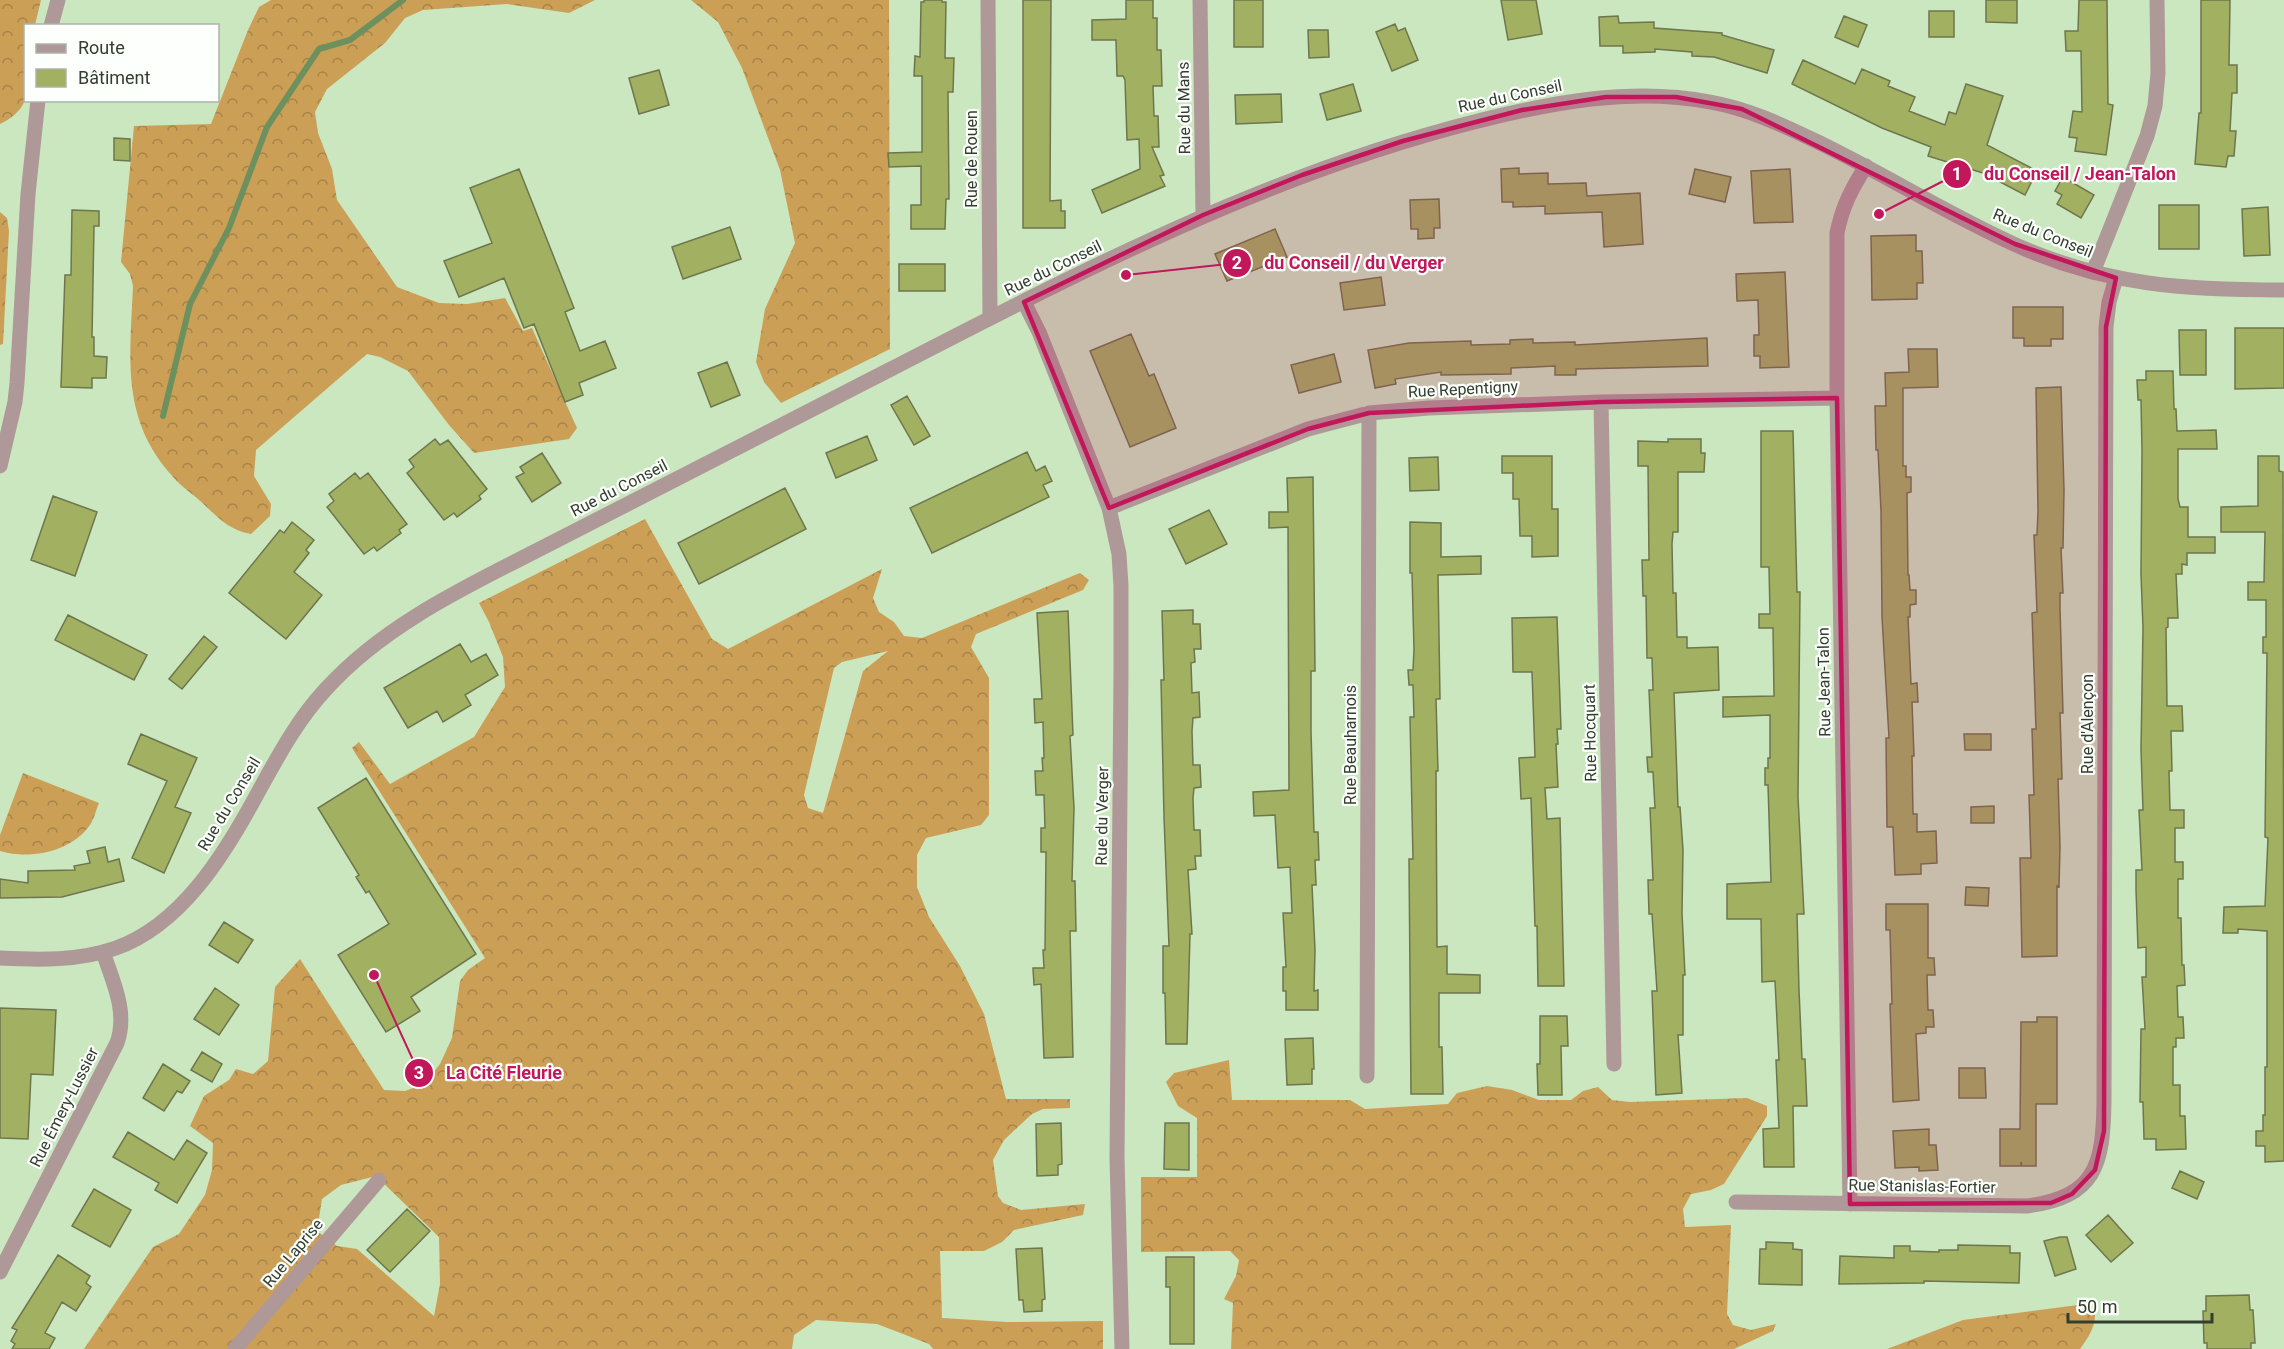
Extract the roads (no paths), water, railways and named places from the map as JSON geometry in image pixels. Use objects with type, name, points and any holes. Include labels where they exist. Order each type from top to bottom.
[{"type":"street","points":[[51,24],[57,0]]},
{"type":"street","name":"Rue de Rouen","points":[[988,0],[990,318]]},
{"type":"street","name":"Rue du Mans","points":[[1200,0],[1203,215]]},
{"type":"street","points":[[2093,272],[2147,136],[2155,106],[2158,73],[2157,0]]},
{"type":"street","name":"Rue du Conseil","points":[[0,958],[57,959],[103,952],[133,940],[170,914],[188,898],[220,858],[281,752],[326,688],[357,659],[392,632],[428,609],[990,318],[1203,215],[1302,175],[1403,141],[1522,110],[1606,97],[1676,97],[1742,109],[1775,122],[1866,166],[2015,244],[2048,258],[2116,278],[2195,289],[2284,290]]},
{"type":"street","points":[[0,466],[18,382],[27,204],[38,102]]},
{"type":"street","name":"Rue Jean-Talon","points":[[1850,1204],[1837,398],[1837,233],[1841,212],[1866,166]]},
{"type":"street","name":"Rue d'Alençon","points":[[2095,1170],[2104,1131],[2106,327],[2109,302],[2116,278]]},
{"type":"street","name":"Rue du Verger","points":[[1024,302],[1039,332],[1109,508],[1119,554],[1122,586],[1117,1158],[1122,1349]]},
{"type":"street","name":"Rue Repentigny","points":[[1109,508],[1308,429],[1369,413],[1429,408],[1601,402],[1837,398]]},
{"type":"street","name":"Rue Hocquart","points":[[1601,402],[1614,1064]]},
{"type":"street","name":"Rue Beauharnois","points":[[1367,1076],[1369,413]]},
{"type":"street","name":"Rue Émery-Lussier","points":[[0,1272],[117,1043],[122,1028],[118,998],[103,952]]},
{"type":"street","name":"Rue Stanislas-Fortier","points":[[1736,1202],[2027,1206],[2051,1203],[2072,1194],[2095,1170]]},
{"type":"street","name":"Rue Laprise","points":[[235,1349],[379,1180]]},
{"type":"waterway","points":[[163,416],[190,304],[229,228],[267,127],[319,49],[350,40],[403,0]]},
{"type":"place","name":"du Conseil / Jean-Talon","points":[[1879,214]]},
{"type":"place","name":"du Conseil / du Verger","points":[[1126,275]]},
{"type":"place","name":"La Cité Fleurie","points":[[374,975]]}]
